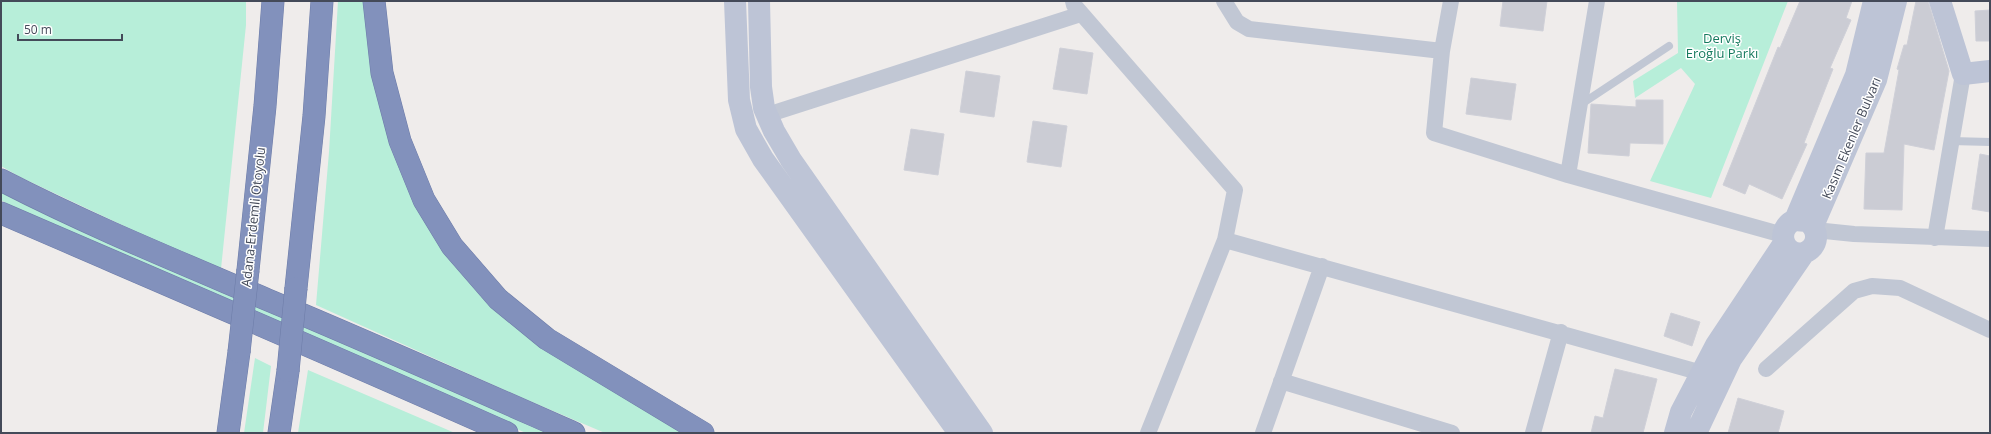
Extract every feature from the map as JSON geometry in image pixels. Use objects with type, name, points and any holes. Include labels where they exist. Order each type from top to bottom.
[{"type":"highway","points":[[263,1],[271,38]]},
{"type":"highway","name":"Adana-Erdemli Otoyolu","points":[[228,433],[248,270],[271,38],[273,1]]},
{"type":"highway","points":[[279,433],[288,371],[314,116],[322,1]]},
{"type":"highway","points":[[374,1],[382,73],[400,142],[424,200],[452,246],[498,299],[546,339],[703,433]]},
{"type":"highway","points":[[1,180],[52,206],[158,253],[406,359],[574,433]]},
{"type":"highway","points":[[1,213],[154,280],[323,351],[508,433]]},
{"type":"street","points":[[735,1],[739,100],[746,129],[763,159],[959,433]]},
{"type":"street","points":[[760,1],[761,87],[764,108],[774,131],[791,160],[982,433]]},
{"type":"street","points":[[1224,1],[1237,22],[1249,29],[1442,52]]},
{"type":"street","points":[[1451,1],[1442,52],[1434,134],[1568,175],[1801,237],[1854,234],[1990,239]]},
{"type":"street","points":[[1568,175],[1597,1]]},
{"type":"street","name":"Kasım Ekenler Bulvarı","points":[[1675,433],[1681,412],[1716,345],[1801,237],[1856,75],[1874,1]]},
{"type":"street","name":"Kasım Ekenler Bulvarı","points":[[1696,433],[1731,359],[1801,237],[1876,80],[1896,1]]},
{"type":"street","points":[[1935,238],[1963,74],[1940,1]]},
{"type":"street","points":[[768,115],[1077,7],[1235,190],[1225,240],[1148,433]]},
{"type":"street","points":[[1963,74],[1990,71]]},
{"type":"street","points":[[1225,240],[1561,332],[1702,373]]},
{"type":"street","points":[[1263,433],[1322,266]]},
{"type":"street","points":[[1766,369],[1854,291],[1872,286],[1900,288],[1990,330]]},
{"type":"street","points":[[1533,433],[1561,332]]},
{"type":"street","points":[[1281,381],[1452,433]]},
{"type":"lane","points":[[1579,105],[1669,46]]},
{"type":"lane","points":[[1951,141],[1990,142]]},
{"type":"green space","points":[[1,1],[246,1],[246,25],[221,269],[141,234],[20,177],[1,166]]},
{"type":"green space","points":[[338,1],[365,1],[375,79],[391,149],[419,211],[445,251],[685,433],[605,433],[518,396],[316,305],[329,152]]},
{"type":"green space","name":"Derviş Eroğlu Parkı","points":[[1677,1],[1788,1],[1711,198],[1650,181],[1695,84],[1681,68],[1635,98],[1633,81],[1678,53]]},
{"type":"green space","points":[[1,189],[551,433],[526,433],[25,214],[1,200]]},
{"type":"green space","points":[[255,358],[271,366],[263,433],[244,433]]},
{"type":"green space","points":[[308,370],[455,433],[298,433]]},
{"type":"building","points":[[1503,1],[1547,1],[1543,31],[1500,26]]},
{"type":"building","points":[[1800,1],[1852,1],[1846,18],[1851,20],[1830,68],[1833,69],[1804,143],[1807,144],[1782,199],[1749,184],[1745,194],[1723,185],[1778,47],[1780,48]]},
{"type":"building","points":[[1916,1],[1928,1],[1949,71],[1934,150],[1904,144],[1902,210],[1864,209],[1866,153],[1884,153],[1899,70],[1897,69],[1904,45],[1907,45]]},
{"type":"building","points":[[1990,10],[1990,41],[1976,41],[1975,11]]},
{"type":"building","points":[[1060,48],[1093,53],[1087,94],[1053,89]]},
{"type":"building","points":[[966,71],[1000,76],[994,117],[960,112]]},
{"type":"building","points":[[1471,78],[1516,84],[1511,120],[1466,114]]},
{"type":"building","points":[[1636,100],[1663,100],[1663,144],[1630,143],[1629,156],[1588,153],[1591,104],[1636,107]]},
{"type":"building","points":[[1033,121],[1067,126],[1061,167],[1027,162]]},
{"type":"building","points":[[911,129],[944,134],[938,175],[904,170]]},
{"type":"building","points":[[1980,154],[1990,156],[1990,212],[1972,209]]},
{"type":"building","points":[[1671,313],[1700,322],[1692,346],[1664,336]]},
{"type":"building","points":[[1615,369],[1657,379],[1643,433],[1591,433],[1595,416],[1603,418]]},
{"type":"building","points":[[1738,398],[1784,411],[1778,433],[1728,433]]}]
